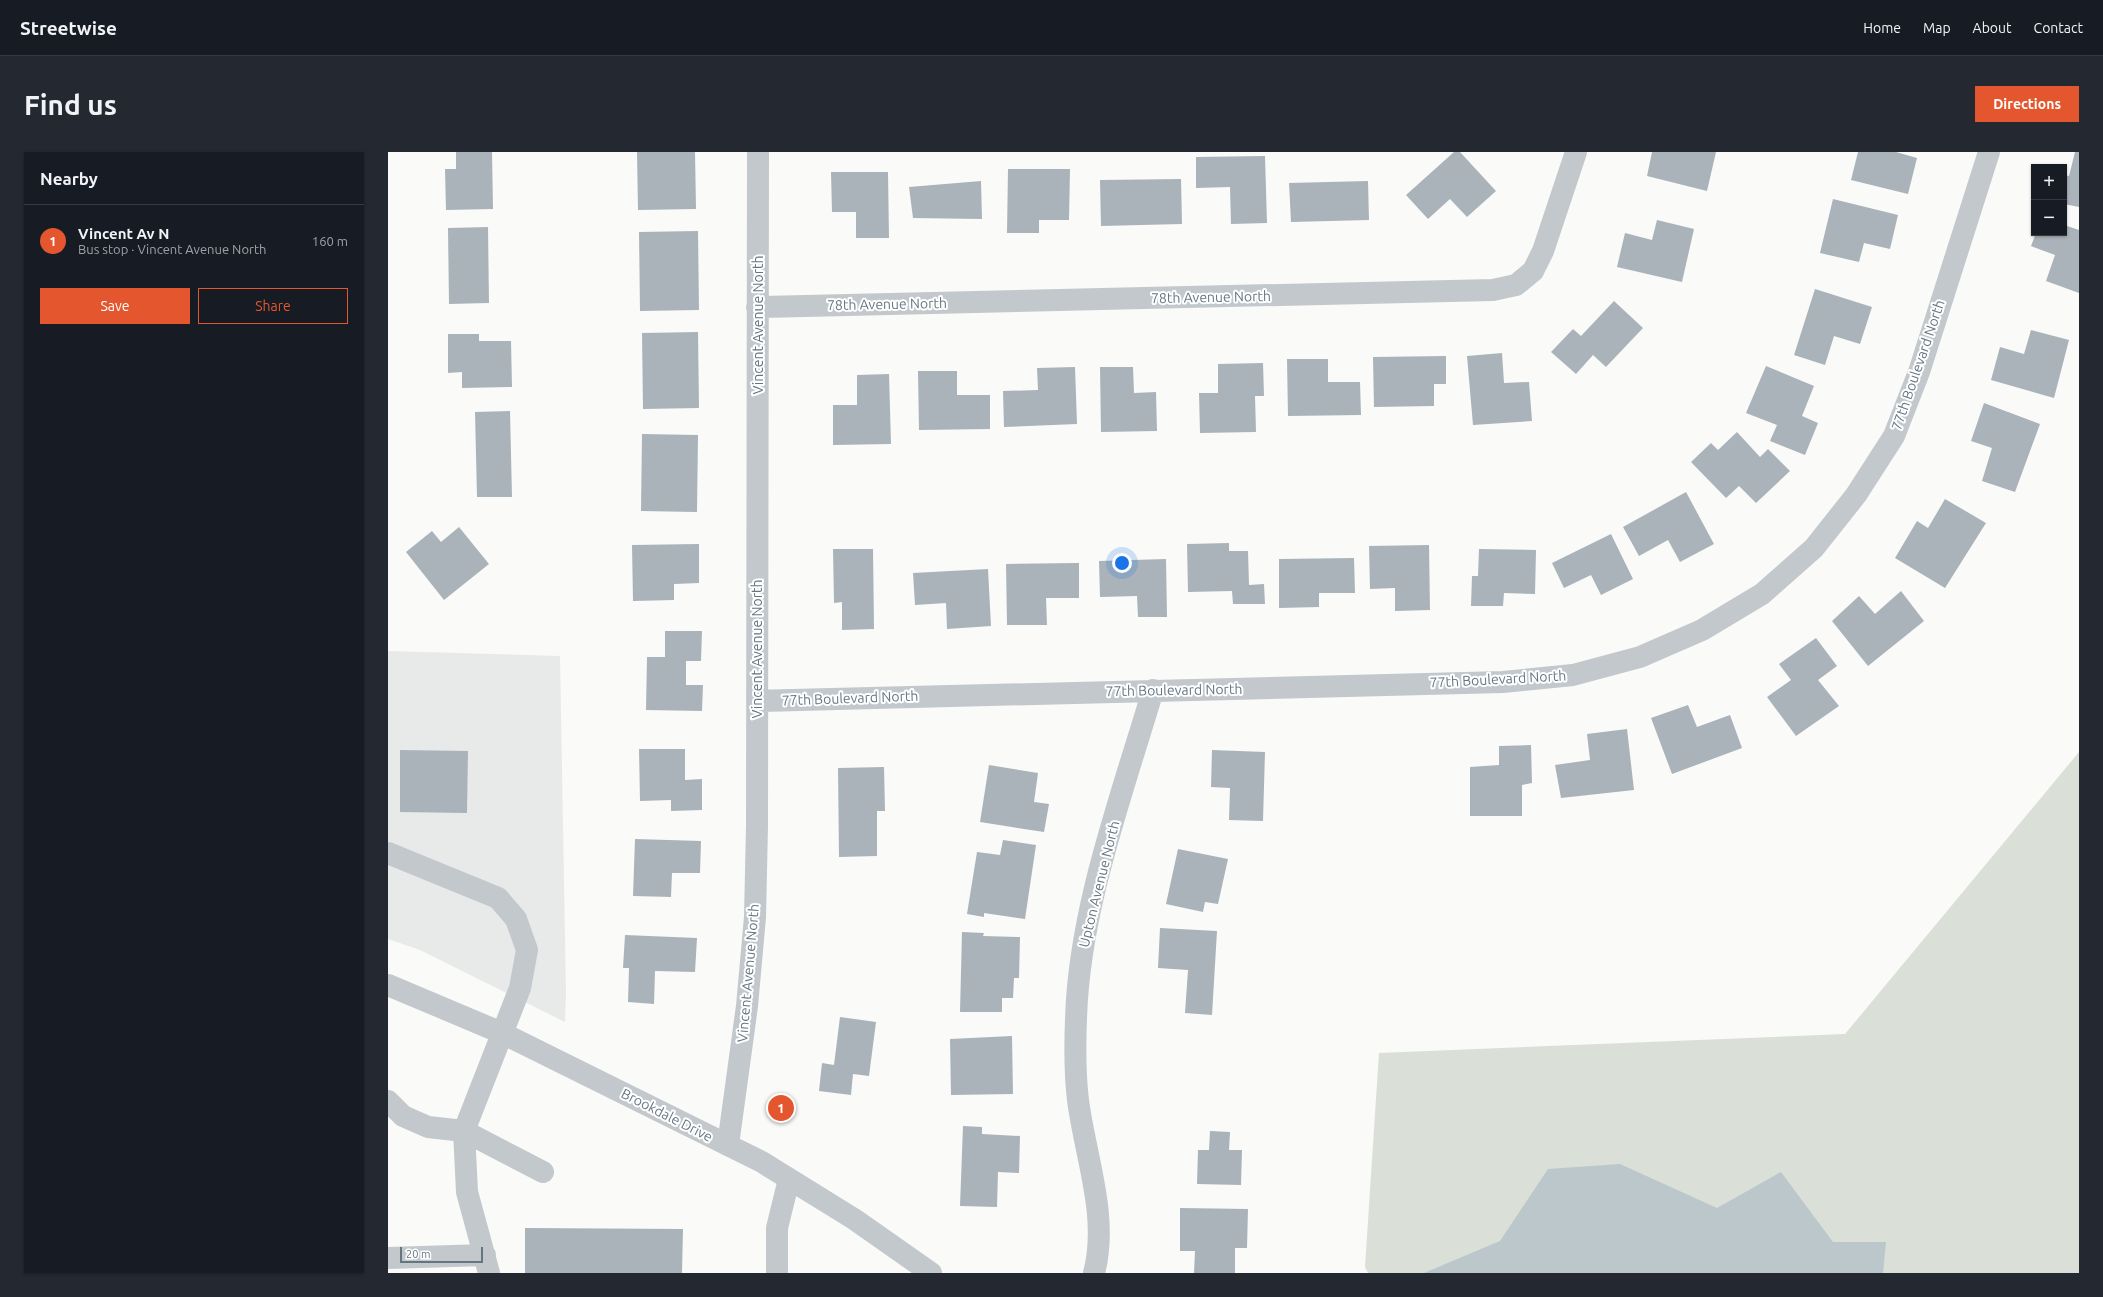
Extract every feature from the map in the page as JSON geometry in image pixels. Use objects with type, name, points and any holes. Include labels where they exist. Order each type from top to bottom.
[{"type":"street","name":"Vincent Avenue North","points":[[728,1145],[747,1006],[755,917],[758,826],[758,152]]},
{"type":"street","name":"78th Avenue North","points":[[758,308],[1493,290],[1516,285],[1533,271],[1543,251],[1576,152]]},
{"type":"street","name":"77th Boulevard North","points":[[758,701],[1503,682],[1573,675],[1640,657],[1702,630],[1762,594],[1814,548],[1856,495],[1894,436],[1919,372],[1989,152]]},
{"type":"street","name":"Upton Avenue North","points":[[1094,1273],[1098,1259],[1098,1218],[1093,1178],[1078,1092],[1076,1018],[1083,938],[1103,859],[1153,690]]},
{"type":"street","points":[[388,853],[498,898],[516,919],[527,950],[520,988],[464,1131],[467,1192],[487,1264],[388,1258]]},
{"type":"street","name":"Brookdale Drive","points":[[388,985],[502,1033],[762,1162],[854,1218],[931,1273]]},
{"type":"street","points":[[393,1116],[428,1127],[464,1131],[543,1172]]},
{"type":"street","points":[[777,1273],[777,1228],[789,1179]]},
{"type":"shaded area","points":[[388,651],[560,656],[566,995],[565,1022],[420,950],[388,939]]},
{"type":"shaded area","points":[[2079,752],[2079,1273],[1368,1273],[1365,1267],[1379,1053],[1845,1034]]},
{"type":"shaded area","points":[[1620,1164],[1717,1208],[1781,1172],[1833,1242],[1886,1242],[1883,1273],[1424,1273],[1500,1241],[1548,1169]]},
{"type":"building","points":[[456,152],[492,152],[493,209],[446,210],[445,169],[456,169]]},
{"type":"building","points":[[637,152],[695,152],[696,209],[638,210]]},
{"type":"building","points":[[1454,152],[1460,152],[1496,191],[1467,217],[1450,199],[1428,219],[1406,195]]},
{"type":"building","points":[[1652,152],[1716,152],[1707,191],[1647,176]]},
{"type":"building","points":[[1858,152],[1896,152],[1917,158],[1908,194],[1851,180]]},
{"type":"building","points":[[2075,152],[2079,152],[2079,207],[2067,205],[2067,176],[2069,176]]},
{"type":"building","points":[[1265,156],[1267,223],[1231,224],[1230,187],[1196,188],[1196,157]]},
{"type":"building","points":[[1008,169],[1070,169],[1069,220],[1039,220],[1039,233],[1007,233]]},
{"type":"building","points":[[831,172],[888,172],[889,238],[856,238],[856,212],[832,212]]},
{"type":"building","points":[[1181,179],[1182,224],[1101,226],[1100,180]]},
{"type":"building","points":[[981,181],[982,219],[913,218],[909,187]]},
{"type":"building","points":[[1368,181],[1369,220],[1291,222],[1289,183]]},
{"type":"building","points":[[1833,199],[1898,215],[1890,249],[1864,243],[1859,262],[1820,253]]},
{"type":"building","points":[[1657,220],[1694,229],[1682,282],[1617,267],[1625,233],[1652,240]]},
{"type":"building","points":[[2067,226],[2079,230],[2079,293],[2046,281],[2055,255],[2031,246],[2035,236],[2067,236]]},
{"type":"building","points":[[488,227],[489,303],[449,304],[448,228]]},
{"type":"building","points":[[698,231],[699,310],[640,311],[639,232]]},
{"type":"building","points":[[1815,289],[1872,307],[1860,344],[1834,336],[1825,365],[1794,355]]},
{"type":"building","points":[[1614,301],[1643,328],[1606,367],[1593,355],[1576,374],[1551,352],[1573,329],[1581,336]]},
{"type":"building","points":[[2031,330],[2069,340],[2054,398],[1991,380],[2000,347],[2024,354]]},
{"type":"building","points":[[698,332],[699,408],[643,409],[642,333]]},
{"type":"building","points":[[448,334],[479,334],[479,341],[511,341],[512,387],[462,388],[462,372],[448,373]]},
{"type":"building","points":[[1502,353],[1504,383],[1529,382],[1532,421],[1473,425],[1467,356]]},
{"type":"building","points":[[1446,356],[1446,384],[1434,384],[1434,406],[1374,407],[1373,357]]},
{"type":"building","points":[[1287,359],[1328,359],[1328,382],[1360,382],[1361,415],[1288,416]]},
{"type":"building","points":[[1263,363],[1264,396],[1255,396],[1256,432],[1200,433],[1199,393],[1218,393],[1218,364]]},
{"type":"building","points":[[1766,366],[1814,386],[1802,416],[1818,423],[1805,455],[1770,441],[1777,425],[1746,413]]},
{"type":"building","points":[[1075,367],[1077,424],[1004,427],[1003,391],[1038,390],[1037,368]]},
{"type":"building","points":[[1100,367],[1133,367],[1134,393],[1156,392],[1157,431],[1101,432]]},
{"type":"building","points":[[918,371],[957,371],[957,395],[990,395],[990,429],[919,430]]},
{"type":"building","points":[[889,374],[891,444],[833,445],[833,405],[857,405],[857,375]]},
{"type":"building","points":[[1984,403],[2040,424],[2015,492],[1982,481],[1992,448],[1971,441]]},
{"type":"building","points":[[510,411],[512,497],[477,497],[475,412]]},
{"type":"building","points":[[1737,432],[1760,457],[1768,449],[1790,471],[1756,503],[1739,486],[1726,498],[1691,462],[1711,443],[1718,450]]},
{"type":"building","points":[[642,434],[698,435],[697,512],[641,511]]},
{"type":"building","points":[[1686,492],[1714,544],[1680,562],[1668,540],[1639,556],[1623,527]]},
{"type":"building","points":[[1945,499],[1986,523],[1945,588],[1895,558],[1917,521],[1928,528]]},
{"type":"building","points":[[459,527],[489,564],[444,600],[406,552],[432,531],[441,542]]},
{"type":"building","points":[[1611,534],[1633,579],[1601,595],[1591,575],[1564,588],[1552,563]]},
{"type":"building","points":[[1229,543],[1229,551],[1248,551],[1249,585],[1264,584],[1265,604],[1233,604],[1232,591],[1188,592],[1187,544]]},
{"type":"building","points":[[699,544],[699,583],[674,584],[674,600],[633,601],[632,545]]},
{"type":"building","points":[[1429,545],[1430,610],[1395,611],[1395,588],[1370,589],[1369,546]]},
{"type":"building","points":[[833,549],[873,549],[874,629],[842,630],[842,602],[834,603]]},
{"type":"building","points":[[1479,549],[1536,550],[1535,594],[1504,593],[1503,606],[1471,606],[1472,576],[1478,576]]},
{"type":"building","points":[[1354,558],[1355,593],[1319,593],[1319,607],[1279,608],[1279,559]]},
{"type":"building","points":[[1166,559],[1167,617],[1138,617],[1137,596],[1100,597],[1099,561]]},
{"type":"building","points":[[1079,563],[1079,598],[1046,598],[1047,625],[1007,625],[1006,564]]},
{"type":"building","points":[[988,569],[991,626],[947,629],[946,603],[915,605],[913,573]]},
{"type":"building","points":[[1901,591],[1924,621],[1868,666],[1832,621],[1859,596],[1875,614]]},
{"type":"building","points":[[665,631],[702,631],[701,661],[686,661],[686,685],[703,685],[702,711],[646,710],[647,657],[665,657]]},
{"type":"building","points":[[1816,638],[1837,666],[1818,680],[1839,706],[1796,736],[1767,697],[1791,680],[1779,664]]},
{"type":"building","points":[[1688,705],[1697,727],[1730,715],[1742,748],[1672,774],[1651,718]]},
{"type":"building","points":[[1627,729],[1634,790],[1561,798],[1555,765],[1590,760],[1587,734]]},
{"type":"building","points":[[1531,745],[1532,783],[1522,785],[1522,816],[1470,816],[1470,767],[1499,765],[1499,746]]},
{"type":"building","points":[[639,749],[685,749],[685,780],[702,779],[702,810],[671,811],[671,800],[640,801]]},
{"type":"building","points":[[400,750],[468,751],[467,813],[400,812]]},
{"type":"building","points":[[1212,750],[1265,752],[1263,821],[1229,820],[1230,788],[1211,787]]},
{"type":"building","points":[[989,765],[1038,773],[1034,802],[1049,804],[1044,832],[980,822]]},
{"type":"building","points":[[884,767],[885,811],[877,811],[877,856],[839,857],[838,768]]},
{"type":"building","points":[[635,839],[701,841],[700,873],[672,873],[671,897],[633,896]]},
{"type":"building","points":[[1003,840],[1036,845],[1025,919],[984,913],[984,917],[967,914],[977,852],[1000,855]]},
{"type":"building","points":[[1178,849],[1228,859],[1218,904],[1205,902],[1203,912],[1166,904]]},
{"type":"building","points":[[1160,928],[1217,931],[1212,1015],[1185,1013],[1188,970],[1158,968]]},
{"type":"building","points":[[962,932],[984,933],[983,936],[1020,937],[1019,978],[1014,978],[1013,998],[1002,998],[1002,1012],[960,1012]]},
{"type":"building","points":[[625,935],[697,938],[695,972],[655,971],[654,1004],[628,1002],[629,968],[623,968]]},
{"type":"building","points":[[840,1017],[876,1022],[869,1076],[853,1074],[851,1095],[819,1091],[822,1063],[834,1065]]},
{"type":"building","points":[[1012,1036],[1013,1094],[951,1095],[950,1039]]},
{"type":"building","points":[[963,1126],[982,1127],[982,1134],[1020,1136],[1019,1173],[998,1172],[997,1207],[960,1206]]},
{"type":"building","points":[[1210,1131],[1230,1132],[1229,1150],[1242,1150],[1241,1185],[1197,1184],[1198,1150],[1209,1150]]},
{"type":"building","points":[[1180,1208],[1248,1209],[1247,1248],[1235,1248],[1235,1273],[1194,1273],[1195,1251],[1180,1251]]},
{"type":"building","points":[[525,1228],[683,1229],[682,1273],[525,1273]]},
{"type":"place","name":"Vincent Av N","points":[[781,1108]]}]
